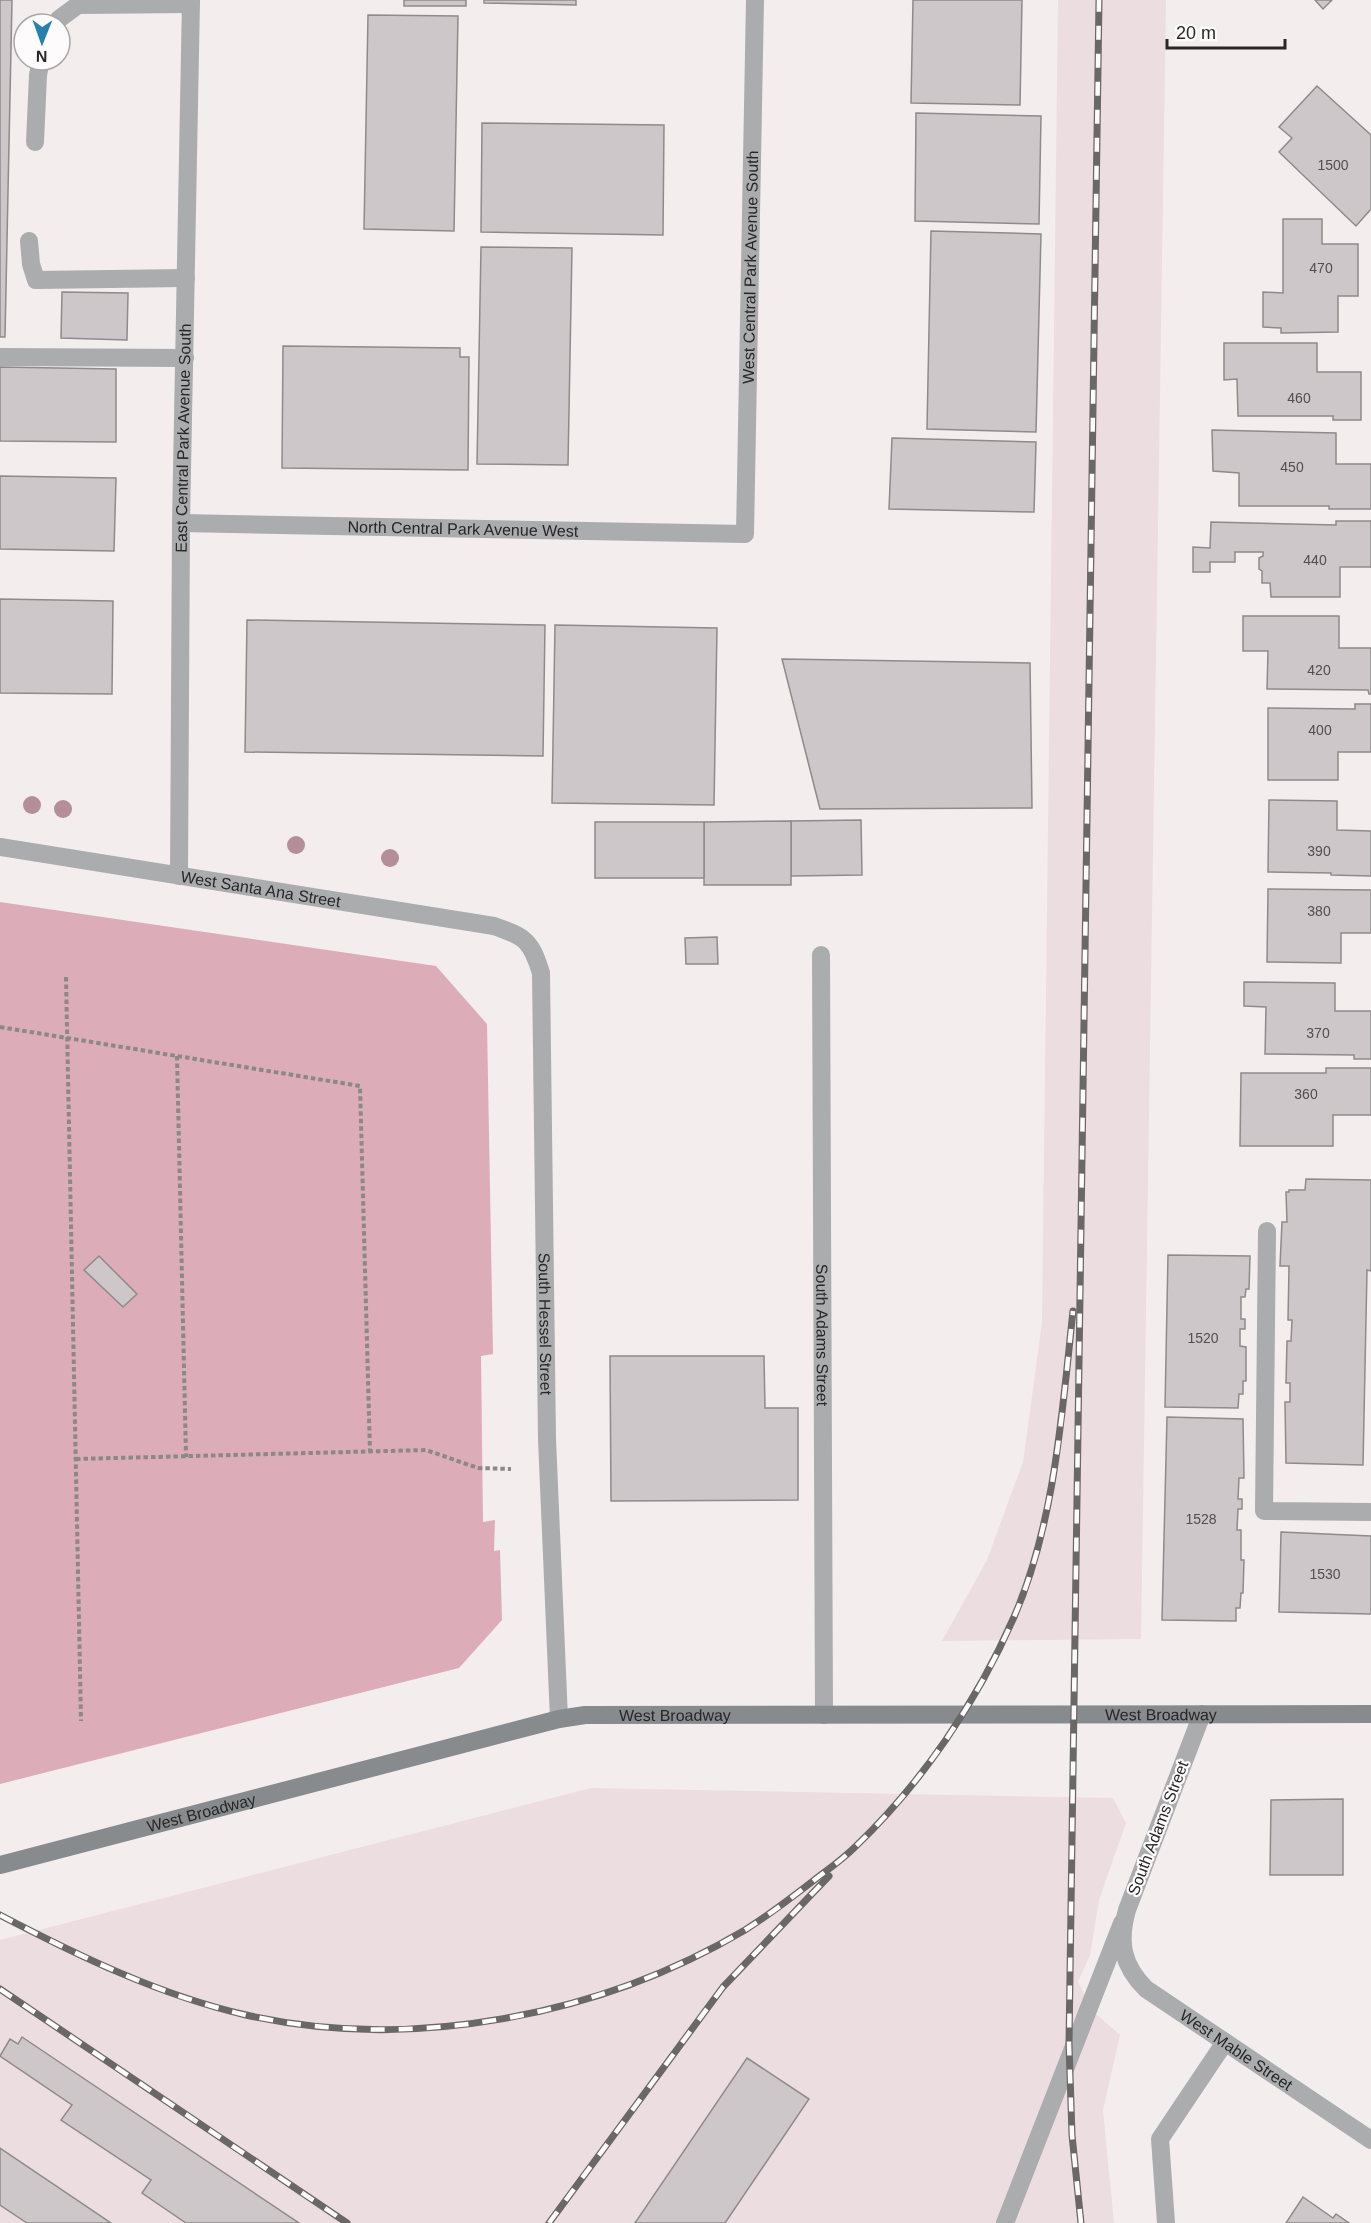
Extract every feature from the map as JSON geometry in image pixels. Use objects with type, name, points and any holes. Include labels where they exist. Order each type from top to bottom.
[{"type":"main road","name":"West Broadway","points":[[0,1865],[559,1719],[585,1715],[1371,1714]]},
{"type":"street","name":"West Central Park Avenue South","points":[[745,534],[755,0]]},
{"type":"street","points":[[68,12],[78,5],[191,2]]},
{"type":"street","name":"East Central Park Avenue South","points":[[179,876],[181,523],[191,2]]},
{"type":"street","points":[[35,142],[39,72]]},
{"type":"street","points":[[29,241],[31,264],[36,280],[186,278]]},
{"type":"street","points":[[0,357],[184,358]]},
{"type":"street","name":"North Central Park Avenue West","points":[[181,523],[745,534]]},
{"type":"street","name":"West Santa Ana Street","points":[[0,848],[494,926],[520,935]]},
{"type":"street","name":"South Hessel Street","points":[[520,935],[534,952],[541,973],[547,1439],[559,1719]]},
{"type":"street","name":"South Adams Street","points":[[821,955],[824,1715]]},
{"type":"street","points":[[1267,1231],[1264,1511],[1371,1512]]},
{"type":"street","name":"South Adams Street","points":[[1122,1944],[1127,1910],[1202,1714]]},
{"type":"street","points":[[1005,2223],[1127,1910]]},
{"type":"street","name":"West Mable Street","points":[[1122,1944],[1126,1962],[1133,1976],[1146,1989],[1371,2140]]},
{"type":"street","points":[[1166,2223],[1160,2139],[1225,2042]]},
{"type":"path","points":[[66,977],[81,1721]]},
{"type":"path","points":[[0,1027],[360,1086],[370,1452]]},
{"type":"path","points":[[177,1056],[186,1457]]},
{"type":"path","points":[[76,1459],[426,1450],[478,1468],[512,1469]]},
{"type":"shaded area","points":[[1058,0],[1166,0],[1141,1639],[942,1641],[987,1560],[1023,1462],[1042,1323]]},
{"type":"shaded area","points":[[0,902],[436,966],[487,1024],[493,1354],[481,1356],[483,1522],[495,1520],[494,1551],[500,1550],[502,1620],[459,1668],[0,1784]]},
{"type":"shaded area","points":[[591,1788],[1113,1798],[1126,1823],[1099,1900],[1090,1955],[1078,1982],[1094,2012],[1120,2035],[1103,2110],[1114,2223],[0,2223],[0,1940]]},
{"type":"building","points":[[0,0],[12,0],[5,337],[0,337]]},
{"type":"building","points":[[404,0],[466,0],[466,6],[404,6]]},
{"type":"building","points":[[484,0],[576,0],[576,5],[484,3]]},
{"type":"building","points":[[913,0],[1022,0],[1020,105],[911,103]]},
{"type":"building","points":[[1315,0],[1332,0],[1323,9]]},
{"type":"building","points":[[368,15],[458,16],[454,231],[364,229]]},
{"type":"building","points":[[1317,86],[1371,135],[1371,209],[1356,226],[1279,152],[1292,138],[1279,127]]},
{"type":"building","points":[[916,113],[1041,116],[1039,224],[915,221]]},
{"type":"building","points":[[482,123],[664,125],[663,235],[481,232]]},
{"type":"building","points":[[1283,219],[1322,219],[1322,244],[1358,244],[1358,296],[1338,296],[1338,332],[1281,333],[1281,328],[1263,327],[1263,292],[1283,293]]},
{"type":"building","points":[[931,231],[1041,234],[1036,432],[927,429]]},
{"type":"building","points":[[481,247],[572,248],[568,465],[477,464]]},
{"type":"building","points":[[62,292],[128,293],[127,340],[61,338]]},
{"type":"building","points":[[1224,343],[1317,343],[1317,372],[1361,372],[1361,420],[1333,420],[1333,416],[1238,416],[1237,379],[1224,380]]},
{"type":"building","points":[[283,346],[460,348],[460,357],[469,357],[468,470],[282,468]]},
{"type":"building","points":[[0,367],[116,369],[116,442],[0,441]]},
{"type":"building","points":[[1212,430],[1336,433],[1336,464],[1371,464],[1371,509],[1329,509],[1329,506],[1239,506],[1239,473],[1213,471]]},
{"type":"building","points":[[892,438],[1036,442],[1034,512],[889,509]]},
{"type":"building","points":[[0,476],[116,478],[114,551],[0,549]]},
{"type":"building","points":[[1336,521],[1371,521],[1371,567],[1340,567],[1340,597],[1271,597],[1270,583],[1262,583],[1262,571],[1259,569],[1259,558],[1263,556],[1263,552],[1235,552],[1235,562],[1210,562],[1210,572],[1193,572],[1193,547],[1210,548],[1211,522],[1336,525]]},
{"type":"building","points":[[0,599],[113,601],[112,694],[0,693]]},
{"type":"building","points":[[1243,616],[1339,616],[1339,648],[1371,648],[1371,694],[1368,690],[1267,689],[1268,651],[1243,651]]},
{"type":"building","points":[[247,620],[545,625],[543,756],[245,752]]},
{"type":"building","points":[[555,625],[717,628],[714,805],[552,803]]},
{"type":"building","points":[[782,659],[1030,663],[1032,808],[820,809]]},
{"type":"building","points":[[1355,704],[1371,704],[1371,752],[1338,752],[1338,780],[1268,780],[1268,708],[1355,709]]},
{"type":"building","points":[[1269,800],[1337,801],[1337,830],[1371,831],[1371,876],[1268,872]]},
{"type":"building","points":[[861,820],[862,875],[791,876],[791,821]]},
{"type":"building","points":[[791,821],[791,885],[704,885],[704,822]]},
{"type":"building","points":[[595,822],[704,822],[704,878],[595,878]]},
{"type":"building","points":[[1268,889],[1371,890],[1371,933],[1341,933],[1341,963],[1267,962]]},
{"type":"building","points":[[717,937],[718,964],[686,964],[685,938]]},
{"type":"building","points":[[1244,982],[1335,983],[1335,1011],[1371,1011],[1371,1059],[1354,1059],[1354,1055],[1265,1054],[1266,1007],[1244,1006]]},
{"type":"building","points":[[1326,1068],[1371,1068],[1371,1115],[1333,1115],[1333,1146],[1240,1146],[1241,1073],[1326,1073]]},
{"type":"building","points":[[1306,1179],[1371,1180],[1371,1271],[1367,1270],[1363,1465],[1286,1463],[1285,1402],[1290,1402],[1290,1383],[1286,1383],[1287,1341],[1291,1341],[1292,1320],[1288,1320],[1289,1266],[1280,1266],[1282,1222],[1287,1222],[1286,1192],[1305,1190]]},
{"type":"building","points":[[1168,1255],[1250,1256],[1249,1289],[1246,1289],[1245,1297],[1241,1297],[1241,1319],[1245,1319],[1245,1329],[1240,1329],[1240,1346],[1246,1347],[1246,1381],[1243,1381],[1243,1394],[1239,1394],[1238,1408],[1165,1407]]},
{"type":"building","points":[[99,1256],[137,1294],[123,1307],[84,1270]]},
{"type":"building","points":[[610,1356],[764,1356],[765,1408],[798,1408],[798,1500],[611,1501]]},
{"type":"building","points":[[1167,1417],[1243,1419],[1244,1478],[1239,1478],[1238,1499],[1242,1499],[1242,1509],[1238,1509],[1237,1530],[1241,1530],[1241,1560],[1244,1560],[1243,1593],[1241,1593],[1240,1608],[1236,1608],[1236,1621],[1162,1620]]},
{"type":"building","points":[[1281,1532],[1371,1536],[1371,1614],[1279,1612]]},
{"type":"building","points":[[1343,1799],[1343,1875],[1270,1875],[1271,1800]]},
{"type":"building","points":[[22,2037],[299,2223],[186,2223],[142,2193],[151,2180],[61,2120],[72,2105],[0,2056],[10,2039],[18,2044]]},
{"type":"building","points":[[747,2058],[809,2099],[725,2223],[635,2223]]},
{"type":"building","points":[[0,2148],[111,2223],[27,2223],[0,2205]]},
{"type":"building","points":[[1303,2197],[1333,2218],[1336,2214],[1349,2223],[1286,2223]]},
{"type":"railway","points":[[1081,2223],[1072,2135],[1069,2044],[1099,0]]},
{"type":"railway","points":[[0,1915],[120,1973],[214,2007],[246,2015],[309,2025],[374,2029],[439,2027],[503,2019],[567,2004],[629,1985],[689,1960],[745,1930],[840,1861],[880,1822],[925,1769],[983,1680],[1014,1617],[1039,1544],[1055,1467],[1073,1311]]},
{"type":"railway","points":[[549,2223],[723,1987],[829,1876]]},
{"type":"railway","points":[[0,1989],[347,2223]]}]
